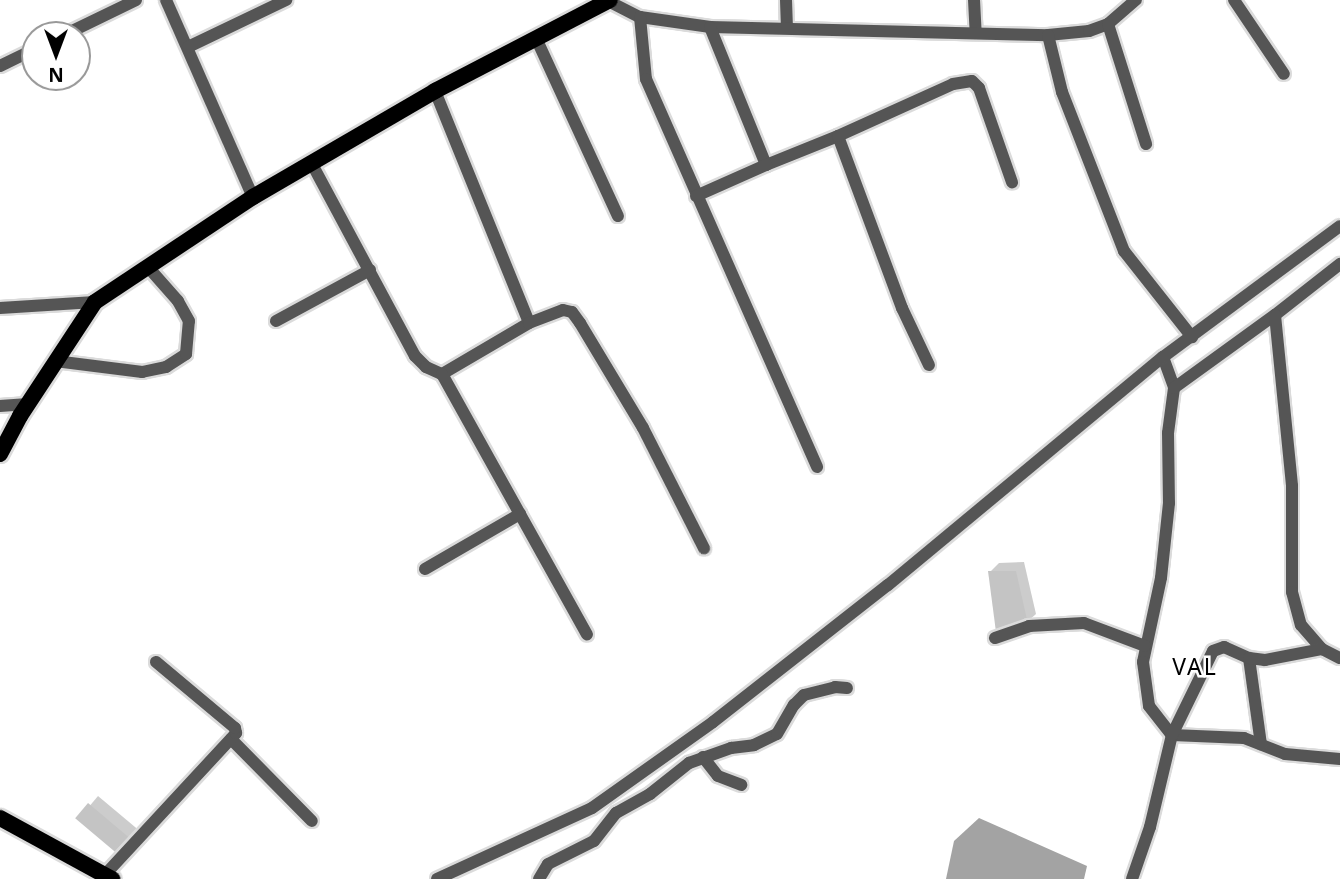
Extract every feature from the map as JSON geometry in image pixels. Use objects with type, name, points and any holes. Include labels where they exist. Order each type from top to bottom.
[{"type":"main road","points":[[0,454],[28,404],[95,302],[253,197],[435,91],[536,38],[586,6],[609,1]]},
{"type":"main road","points":[[0,818],[106,878]]},
{"type":"street","points":[[91,22],[136,0]]},
{"type":"street","points":[[166,0],[253,197]]},
{"type":"street","points":[[188,47],[286,0]]},
{"type":"street","points":[[786,0],[787,28]]},
{"type":"street","points":[[974,0],[976,33]]},
{"type":"street","points":[[609,1],[640,17],[710,27],[1048,35],[1089,31],[1108,24],[1136,0]]},
{"type":"street","points":[[1234,0],[1284,74]]},
{"type":"street","points":[[640,17],[646,79],[817,467]]},
{"type":"street","points":[[1108,24],[1146,144]]},
{"type":"street","points":[[710,27],[766,165]]},
{"type":"street","points":[[1048,35],[1062,92],[1124,251],[1192,337]]},
{"type":"street","points":[[536,38],[618,216]]},
{"type":"street","points":[[0,66],[21,56]]},
{"type":"street","points":[[696,196],[953,84],[972,80],[979,88],[1012,182]]},
{"type":"street","points":[[435,91],[529,323]]},
{"type":"street","points":[[838,136],[902,308],[929,365]]},
{"type":"street","points":[[312,164],[415,356],[426,367],[442,374],[587,634]]},
{"type":"street","points":[[437,879],[592,808],[713,722],[898,576],[1163,357],[1340,226]]},
{"type":"street","points":[[1174,388],[1340,264]]},
{"type":"street","points":[[55,361],[142,372],[166,368],[186,354],[189,321],[178,301],[147,266]]},
{"type":"street","points":[[276,321],[370,270]]},
{"type":"street","points":[[0,308],[95,302]]},
{"type":"street","points":[[442,374],[529,323],[563,310],[572,312],[643,428],[704,548]]},
{"type":"street","points":[[1275,315],[1292,486],[1292,592],[1301,625],[1322,649],[1340,659]]},
{"type":"street","points":[[1163,357],[1174,388],[1168,433],[1169,503],[1161,578],[1143,662],[1149,706],[1172,735],[1244,738],[1285,754],[1340,759]]},
{"type":"street","points":[[0,406],[28,404]]},
{"type":"street","points":[[425,569],[520,514]]},
{"type":"street","points":[[995,638],[1029,626],[1084,623],[1145,646]]},
{"type":"street","points":[[1132,879],[1150,827],[1172,735],[1213,651],[1224,647],[1249,658],[1265,660],[1322,649]]},
{"type":"street","points":[[1249,658],[1261,744]]},
{"type":"street","points":[[106,878],[236,733],[234,728],[156,662]]},
{"type":"street","points":[[539,879],[548,864],[593,841],[616,813],[650,794],[689,763],[731,748],[754,745],[777,734],[794,705],[804,695],[835,687],[847,688]]},
{"type":"street","points":[[231,739],[312,821]]},
{"type":"street","points":[[703,757],[718,776],[741,785]]},
{"type":"shaded area","points":[[979,818],[1087,866],[1084,879],[946,879],[954,841]]},
{"type":"building","points":[[988,571],[1016,571],[1028,624],[996,632]]},
{"type":"building","points":[[88,803],[132,840],[119,855],[75,818]]},
{"type":"district","name":"VAL","points":[[1195,666]]}]
